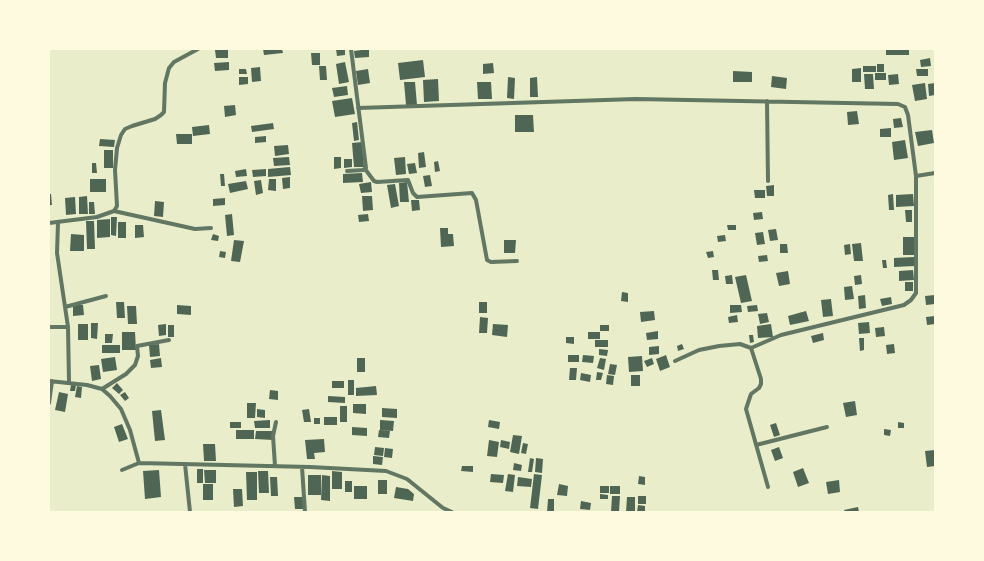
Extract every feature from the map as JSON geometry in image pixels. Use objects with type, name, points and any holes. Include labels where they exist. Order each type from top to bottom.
[{"type":"street","points":[[114,211],[117,206],[115,170],[116,148],[121,135],[125,129],[155,119],[164,112],[165,82],[168,68],[174,62],[198,49]]},
{"type":"street","points":[[351,49],[365,169],[374,181],[408,180],[413,193],[417,197],[472,193],[476,200],[485,256],[487,260],[491,262],[517,261]]},
{"type":"street","points":[[358,108],[622,100],[898,104],[905,107],[908,115],[916,176],[916,293],[911,300],[904,305],[781,335],[751,348],[740,344],[719,346],[699,350],[675,361]]},
{"type":"street","points":[[767,101],[768,181]]},
{"type":"street","points":[[347,171],[365,169]]},
{"type":"street","points":[[916,176],[935,173]]},
{"type":"street","points":[[49,223],[97,217],[114,211],[195,229],[211,228]]},
{"type":"street","points":[[58,223],[57,253],[68,327],[69,382]]},
{"type":"street","points":[[65,307],[106,296]]},
{"type":"street","points":[[49,327],[68,327]]},
{"type":"street","points":[[102,389],[126,374],[135,365],[138,356],[137,346],[169,340]]},
{"type":"street","points":[[751,348],[761,379],[759,388],[751,394],[747,402],[746,410],[768,487]]},
{"type":"street","points":[[49,403],[50,381],[69,382],[102,389],[121,409],[130,430],[139,463]]},
{"type":"street","points":[[275,466],[273,436],[276,422]]},
{"type":"street","points":[[756,446],[827,427]]},
{"type":"street","points":[[122,470],[139,463],[275,466],[386,471],[407,479],[443,508],[452,512]]},
{"type":"street","points":[[185,464],[190,512]]},
{"type":"street","points":[[302,467],[305,512]]},
{"type":"building","points":[[263,49],[282,49],[283,53],[264,55]]},
{"type":"building","points":[[336,49],[345,49],[345,55],[337,56]]},
{"type":"building","points":[[369,49],[369,57],[355,58],[354,51]]},
{"type":"building","points":[[886,49],[909,49],[909,55],[886,55]]},
{"type":"building","points":[[215,50],[228,50],[228,58],[216,58]]},
{"type":"building","points":[[311,53],[320,53],[320,65],[312,65]]},
{"type":"building","points":[[930,58],[931,66],[921,67],[920,60]]},
{"type":"building","points":[[423,60],[425,77],[400,80],[398,63]]},
{"type":"building","points":[[229,62],[229,70],[215,71],[214,63]]},
{"type":"building","points":[[345,62],[349,82],[339,84],[336,64]]},
{"type":"building","points":[[493,63],[494,73],[483,74],[483,64]]},
{"type":"building","points":[[877,64],[884,64],[884,72],[877,72]]},
{"type":"building","points":[[319,66],[326,66],[327,80],[320,80]]},
{"type":"building","points":[[863,66],[876,66],[876,72],[863,72]]},
{"type":"building","points":[[260,67],[261,81],[252,82],[251,68]]},
{"type":"building","points":[[861,68],[861,82],[852,82],[852,69]]},
{"type":"building","points":[[239,69],[246,69],[247,74],[239,74]]},
{"type":"building","points":[[368,69],[370,83],[358,85],[356,71]]},
{"type":"building","points":[[916,69],[928,69],[928,76],[917,76]]},
{"type":"building","points":[[733,71],[752,72],[752,82],[733,82]]},
{"type":"building","points":[[875,73],[886,73],[886,80],[875,80]]},
{"type":"building","points":[[864,74],[873,74],[874,89],[865,89]]},
{"type":"building","points":[[898,74],[899,84],[889,85],[888,75]]},
{"type":"building","points":[[772,76],[787,78],[786,89],[771,87]]},
{"type":"building","points":[[239,77],[248,77],[248,84],[239,85]]},
{"type":"building","points":[[508,77],[515,78],[514,99],[507,98]]},
{"type":"building","points":[[537,77],[538,97],[530,97],[530,78]]},
{"type":"building","points":[[438,79],[439,101],[424,102],[423,80]]},
{"type":"building","points":[[404,82],[415,82],[417,105],[406,105]]},
{"type":"building","points":[[477,82],[491,82],[492,99],[478,99]]},
{"type":"building","points":[[925,83],[927,99],[915,101],[912,85]]},
{"type":"building","points":[[935,83],[935,95],[929,96],[928,84]]},
{"type":"building","points":[[347,86],[348,95],[334,97],[332,88]]},
{"type":"building","points":[[352,98],[355,114],[335,117],[332,101]]},
{"type":"building","points":[[235,105],[236,115],[225,117],[224,106]]},
{"type":"building","points":[[857,111],[859,124],[848,125],[847,112]]},
{"type":"building","points":[[515,115],[533,115],[534,132],[515,132]]},
{"type":"building","points":[[901,118],[903,127],[894,128],[893,119]]},
{"type":"building","points":[[357,122],[359,140],[354,141],[352,123]]},
{"type":"building","points":[[273,123],[274,129],[252,132],[251,126]]},
{"type":"building","points":[[209,125],[210,134],[193,136],[192,127]]},
{"type":"building","points":[[891,128],[891,137],[880,137],[880,129]]},
{"type":"building","points":[[932,130],[934,143],[918,146],[915,132]]},
{"type":"building","points":[[176,134],[192,134],[192,144],[177,144]]},
{"type":"building","points":[[266,136],[266,142],[255,143],[255,137]]},
{"type":"building","points":[[100,139],[115,140],[114,147],[99,146]]},
{"type":"building","points":[[905,140],[908,158],[894,160],[892,142]]},
{"type":"building","points":[[362,142],[364,167],[354,167],[352,143]]},
{"type":"building","points":[[288,145],[289,154],[275,156],[274,146]]},
{"type":"building","points":[[104,150],[113,150],[113,168],[104,168]]},
{"type":"building","points":[[424,152],[426,167],[419,168],[418,153]]},
{"type":"building","points":[[289,157],[290,165],[274,166],[273,158]]},
{"type":"building","points":[[334,157],[341,157],[341,168],[334,169]]},
{"type":"building","points":[[405,157],[406,174],[396,175],[394,158]]},
{"type":"building","points":[[344,159],[352,159],[352,167],[344,168]]},
{"type":"building","points":[[438,161],[440,171],[435,172],[434,162]]},
{"type":"building","points":[[92,163],[96,163],[97,173],[92,173]]},
{"type":"building","points":[[415,163],[417,173],[409,174],[407,164]]},
{"type":"building","points":[[290,167],[291,175],[268,177],[268,169]]},
{"type":"building","points":[[246,169],[247,176],[236,177],[235,171]]},
{"type":"building","points":[[266,169],[266,176],[253,177],[252,170]]},
{"type":"building","points":[[362,173],[363,182],[343,183],[343,174]]},
{"type":"building","points":[[220,174],[224,174],[225,186],[221,186]]},
{"type":"building","points":[[430,175],[432,186],[425,187],[423,176]]},
{"type":"building","points":[[290,177],[290,188],[283,189],[282,178]]},
{"type":"building","points":[[90,179],[106,179],[106,192],[90,192]]},
{"type":"building","points":[[269,179],[276,179],[276,191],[268,190]]},
{"type":"building","points":[[261,180],[263,193],[256,195],[254,181]]},
{"type":"building","points":[[246,181],[248,189],[230,193],[228,184]]},
{"type":"building","points":[[371,182],[372,192],[361,193],[359,184]]},
{"type":"building","points":[[407,182],[409,202],[400,202],[399,183]]},
{"type":"building","points":[[395,184],[399,206],[391,208],[387,185]]},
{"type":"building","points":[[774,185],[774,196],[767,196],[766,186]]},
{"type":"building","points":[[754,190],[765,190],[765,198],[755,198]]},
{"type":"building","points":[[49,194],[51,194],[52,205],[49,205]]},
{"type":"building","points":[[893,194],[894,210],[889,210],[888,195]]},
{"type":"building","points":[[913,194],[914,206],[896,207],[896,195]]},
{"type":"building","points":[[87,196],[88,214],[79,214],[79,197]]},
{"type":"building","points":[[362,196],[372,196],[373,210],[363,211]]},
{"type":"building","points":[[75,197],[76,214],[66,215],[65,198]]},
{"type":"building","points":[[225,198],[225,205],[213,206],[213,199]]},
{"type":"building","points":[[411,200],[419,200],[420,210],[412,211]]},
{"type":"building","points":[[155,201],[164,202],[163,217],[154,216]]},
{"type":"building","points":[[89,202],[94,202],[95,214],[89,214]]},
{"type":"building","points":[[905,210],[912,210],[912,222],[906,222]]},
{"type":"building","points":[[762,212],[763,219],[754,220],[753,213]]},
{"type":"building","points":[[232,214],[234,235],[227,236],[225,215]]},
{"type":"building","points":[[368,214],[369,221],[359,222],[358,215]]},
{"type":"building","points":[[111,217],[117,217],[116,236],[111,235]]},
{"type":"building","points":[[110,219],[110,237],[97,238],[97,220]]},
{"type":"building","points":[[86,221],[94,221],[95,249],[87,249]]},
{"type":"building","points":[[118,222],[126,222],[126,238],[118,238]]},
{"type":"building","points":[[135,225],[143,225],[144,237],[135,238]]},
{"type":"building","points":[[727,225],[736,225],[736,230],[728,230]]},
{"type":"building","points":[[440,228],[448,228],[448,234],[453,234],[454,246],[441,247]]},
{"type":"building","points":[[776,229],[778,240],[770,241],[768,230]]},
{"type":"building","points":[[763,232],[765,244],[757,245],[755,233]]},
{"type":"building","points":[[71,234],[84,235],[84,251],[70,251]]},
{"type":"building","points":[[213,234],[219,236],[218,241],[211,240]]},
{"type":"building","points":[[725,235],[726,241],[718,242],[717,236]]},
{"type":"building","points":[[903,237],[915,237],[915,255],[903,255]]},
{"type":"building","points":[[234,240],[244,241],[240,262],[231,261]]},
{"type":"building","points":[[504,240],[516,240],[515,253],[504,253]]},
{"type":"building","points":[[861,243],[863,261],[854,261],[852,244]]},
{"type":"building","points":[[780,244],[787,244],[788,253],[780,253]]},
{"type":"building","points":[[850,244],[851,254],[845,255],[844,245]]},
{"type":"building","points":[[220,251],[226,252],[225,258],[219,257]]},
{"type":"building","points":[[713,251],[714,257],[708,258],[706,252]]},
{"type":"building","points":[[767,255],[768,261],[759,262],[758,256]]},
{"type":"building","points":[[914,257],[915,266],[894,267],[894,258]]},
{"type":"building","points":[[882,260],[886,260],[887,268],[883,268]]},
{"type":"building","points":[[712,270],[718,270],[719,280],[713,280]]},
{"type":"building","points":[[913,270],[914,280],[899,281],[899,271]]},
{"type":"building","points":[[788,271],[790,284],[779,286],[776,273]]},
{"type":"building","points":[[732,275],[733,284],[726,284],[725,276]]},
{"type":"building","points":[[746,275],[752,301],[741,303],[735,277]]},
{"type":"building","points":[[861,275],[862,284],[855,285],[854,276]]},
{"type":"building","points":[[905,282],[913,282],[913,291],[905,291]]},
{"type":"building","points":[[852,286],[854,299],[845,300],[844,287]]},
{"type":"building","points":[[622,292],[628,293],[628,302],[621,301]]},
{"type":"building","points":[[865,295],[866,308],[859,309],[858,296]]},
{"type":"building","points":[[935,295],[935,304],[926,305],[925,296]]},
{"type":"building","points":[[891,297],[892,304],[882,306],[880,299]]},
{"type":"building","points":[[831,299],[833,316],[823,317],[821,300]]},
{"type":"building","points":[[116,302],[124,302],[125,318],[117,318]]},
{"type":"building","points":[[479,302],[487,302],[487,313],[479,313]]},
{"type":"building","points":[[73,305],[83,305],[84,315],[73,316]]},
{"type":"building","points":[[177,305],[191,306],[191,315],[177,314]]},
{"type":"building","points":[[730,305],[741,305],[742,312],[730,313]]},
{"type":"building","points":[[757,305],[758,311],[748,312],[747,306]]},
{"type":"building","points":[[127,306],[136,306],[137,324],[128,324]]},
{"type":"building","points":[[654,311],[655,320],[641,322],[640,312]]},
{"type":"building","points":[[806,311],[809,321],[790,325],[788,316]]},
{"type":"building","points":[[767,313],[769,322],[760,324],[758,314]]},
{"type":"building","points":[[737,315],[738,322],[729,323],[728,317]]},
{"type":"building","points":[[935,316],[935,324],[927,325],[926,317]]},
{"type":"building","points":[[480,317],[488,318],[487,333],[479,333]]},
{"type":"building","points":[[869,322],[870,333],[859,334],[858,323]]},
{"type":"building","points":[[91,323],[98,323],[97,339],[91,338]]},
{"type":"building","points":[[78,324],[88,324],[88,340],[78,340]]},
{"type":"building","points":[[166,324],[166,335],[159,336],[158,325]]},
{"type":"building","points":[[493,324],[508,325],[507,337],[492,335]]},
{"type":"building","points":[[771,324],[773,337],[758,338],[757,326]]},
{"type":"building","points":[[168,325],[174,325],[174,337],[168,337]]},
{"type":"building","points":[[600,325],[609,325],[609,331],[600,331]]},
{"type":"building","points":[[884,327],[885,336],[876,337],[875,328]]},
{"type":"building","points":[[658,331],[658,339],[647,340],[646,333]]},
{"type":"building","points":[[122,332],[135,332],[136,350],[122,350]]},
{"type":"building","points":[[588,332],[600,332],[600,339],[588,339]]},
{"type":"building","points":[[823,333],[824,340],[813,343],[811,336]]},
{"type":"building","points":[[105,334],[113,334],[112,343],[105,343]]},
{"type":"building","points":[[749,335],[753,335],[754,342],[750,343]]},
{"type":"building","points":[[566,337],[574,337],[574,344],[566,343]]},
{"type":"building","points":[[859,338],[864,338],[864,350],[860,351]]},
{"type":"building","points":[[595,340],[608,340],[608,347],[595,347]]},
{"type":"building","points":[[159,344],[160,356],[150,357],[149,345]]},
{"type":"building","points":[[682,344],[684,349],[678,351],[677,346]]},
{"type":"building","points":[[894,344],[895,353],[887,354],[886,345]]},
{"type":"building","points":[[102,345],[120,345],[120,353],[102,353]]},
{"type":"building","points":[[659,346],[659,354],[649,355],[649,347]]},
{"type":"building","points":[[599,349],[608,350],[607,356],[599,355]]},
{"type":"building","points":[[568,355],[579,355],[579,362],[568,362]]},
{"type":"building","points":[[583,355],[594,356],[593,363],[582,362]]},
{"type":"building","points":[[666,355],[670,367],[660,371],[656,359]]},
{"type":"building","points":[[642,356],[643,371],[629,372],[628,357]]},
{"type":"building","points":[[115,357],[117,370],[103,372],[101,359]]},
{"type":"building","points":[[161,358],[162,367],[151,368],[150,360]]},
{"type":"building","points":[[357,358],[365,358],[365,372],[357,372]]},
{"type":"building","points":[[600,358],[606,359],[604,370],[597,368]]},
{"type":"building","points":[[652,358],[654,364],[647,367],[644,361]]},
{"type":"building","points":[[610,364],[617,365],[615,375],[608,374]]},
{"type":"building","points":[[99,365],[101,379],[92,381],[90,366]]},
{"type":"building","points":[[570,368],[577,368],[576,380],[569,380]]},
{"type":"building","points":[[597,372],[603,373],[601,380],[596,380]]},
{"type":"building","points":[[581,373],[591,375],[590,382],[580,380]]},
{"type":"building","points":[[607,375],[614,376],[613,385],[606,384]]},
{"type":"building","points":[[631,375],[640,375],[640,386],[631,386]]},
{"type":"building","points":[[348,380],[354,380],[354,395],[348,395]]},
{"type":"building","points":[[332,381],[344,381],[344,388],[332,388]]},
{"type":"building","points":[[117,383],[123,390],[119,394],[112,388]]},
{"type":"building","points":[[71,385],[76,385],[75,391],[70,391]]},
{"type":"building","points":[[77,386],[82,387],[81,398],[75,397]]},
{"type":"building","points":[[376,386],[377,395],[356,396],[356,388]]},
{"type":"building","points":[[270,390],[278,391],[278,400],[269,399]]},
{"type":"building","points":[[59,392],[68,394],[65,412],[55,410]]},
{"type":"building","points":[[125,392],[129,398],[125,401],[120,395]]},
{"type":"building","points":[[328,396],[345,397],[345,403],[328,402]]},
{"type":"building","points":[[855,401],[857,415],[846,417],[843,403]]},
{"type":"building","points":[[247,403],[256,403],[255,418],[247,418]]},
{"type":"building","points":[[353,404],[366,404],[366,414],[353,413]]},
{"type":"building","points":[[340,406],[347,406],[347,422],[340,422]]},
{"type":"building","points":[[382,408],[397,409],[397,418],[382,417]]},
{"type":"building","points":[[257,409],[265,410],[265,418],[257,417]]},
{"type":"building","points":[[309,409],[311,422],[304,422],[302,410]]},
{"type":"building","points":[[161,410],[165,440],[155,441],[152,411]]},
{"type":"building","points":[[324,417],[337,417],[337,425],[324,425]]},
{"type":"building","points":[[314,418],[320,418],[320,424],[314,424]]},
{"type":"building","points":[[270,420],[270,428],[255,428],[254,421]]},
{"type":"building","points":[[380,420],[394,421],[393,431],[380,430]]},
{"type":"building","points":[[489,420],[500,422],[499,429],[488,427]]},
{"type":"building","points":[[230,422],[241,422],[241,428],[230,428]]},
{"type":"building","points":[[898,422],[904,423],[904,428],[898,428]]},
{"type":"building","points":[[776,423],[780,435],[774,437],[770,425]]},
{"type":"building","points":[[122,424],[128,439],[119,442],[114,427]]},
{"type":"building","points":[[352,427],[367,428],[367,436],[352,435]]},
{"type":"building","points":[[884,429],[891,430],[890,436],[884,435]]},
{"type":"building","points":[[236,430],[254,430],[254,439],[236,439]]},
{"type":"building","points":[[379,430],[390,431],[389,438],[378,437]]},
{"type":"building","points":[[256,431],[273,431],[273,440],[255,439]]},
{"type":"building","points":[[513,435],[522,436],[519,454],[510,452]]},
{"type":"building","points":[[324,439],[325,452],[314,453],[315,459],[307,459],[305,440]]},
{"type":"building","points":[[489,440],[499,442],[497,457],[487,456]]},
{"type":"building","points":[[501,440],[510,442],[509,449],[500,447]]},
{"type":"building","points":[[523,443],[528,444],[526,454],[521,453]]},
{"type":"building","points":[[203,444],[215,444],[216,461],[204,461]]},
{"type":"building","points":[[375,447],[384,448],[383,456],[374,455]]},
{"type":"building","points":[[779,447],[783,458],[775,461],[771,450]]},
{"type":"building","points":[[385,448],[393,449],[392,458],[384,457]]},
{"type":"building","points":[[935,450],[935,466],[927,467],[925,451]]},
{"type":"building","points":[[373,456],[383,457],[382,465],[373,464]]},
{"type":"building","points":[[530,458],[534,459],[532,472],[528,472]]},
{"type":"building","points":[[536,458],[543,459],[542,473],[535,472]]},
{"type":"building","points":[[514,463],[522,465],[521,471],[513,470]]},
{"type":"building","points":[[462,466],[473,466],[473,472],[461,471]]},
{"type":"building","points":[[803,468],[809,483],[798,487],[793,472]]},
{"type":"building","points":[[197,469],[203,469],[203,483],[197,483]]},
{"type":"building","points":[[159,470],[161,497],[145,499],[143,471]]},
{"type":"building","points":[[204,470],[216,470],[216,483],[205,483]]},
{"type":"building","points":[[258,471],[268,471],[269,493],[259,493]]},
{"type":"building","points":[[332,471],[342,472],[342,489],[332,489]]},
{"type":"building","points":[[246,472],[257,472],[257,500],[247,500]]},
{"type":"building","points":[[491,474],[504,475],[503,483],[490,482]]},
{"type":"building","points":[[508,474],[515,475],[513,492],[505,491]]},
{"type":"building","points":[[534,474],[542,475],[538,509],[530,508]]},
{"type":"building","points":[[308,475],[321,475],[321,495],[308,495]]},
{"type":"building","points":[[322,475],[330,476],[330,501],[321,500]]},
{"type":"building","points":[[639,476],[645,477],[645,485],[638,484]]},
{"type":"building","points":[[270,477],[277,477],[278,496],[271,496]]},
{"type":"building","points":[[518,477],[532,479],[531,487],[517,486]]},
{"type":"building","points":[[378,480],[387,480],[387,494],[378,494]]},
{"type":"building","points":[[839,480],[840,492],[828,494],[826,482]]},
{"type":"building","points":[[345,481],[352,481],[352,492],[345,492]]},
{"type":"building","points":[[203,484],[213,484],[213,500],[203,500]]},
{"type":"building","points":[[559,484],[568,486],[567,496],[557,495]]},
{"type":"building","points":[[354,486],[367,486],[367,499],[354,499]]},
{"type":"building","points":[[600,486],[609,486],[609,493],[600,493]]},
{"type":"building","points":[[610,486],[620,486],[620,494],[610,494]]},
{"type":"building","points":[[396,487],[408,489],[414,494],[413,501],[394,498]]},
{"type":"building","points":[[233,489],[242,489],[243,506],[234,507]]},
{"type":"building","points":[[600,494],[608,495],[608,499],[600,499]]},
{"type":"building","points":[[612,496],[620,496],[619,512],[611,512]]},
{"type":"building","points":[[638,496],[646,496],[646,504],[638,504]]},
{"type":"building","points":[[294,497],[303,497],[303,509],[295,509]]},
{"type":"building","points":[[627,497],[635,497],[635,512],[626,512]]},
{"type":"building","points":[[548,499],[554,499],[554,512],[547,512]]},
{"type":"building","points":[[581,501],[591,503],[590,510],[580,509]]},
{"type":"building","points":[[638,505],[645,506],[645,512],[637,512]]},
{"type":"building","points":[[858,507],[859,512],[845,512],[844,510]]}]
